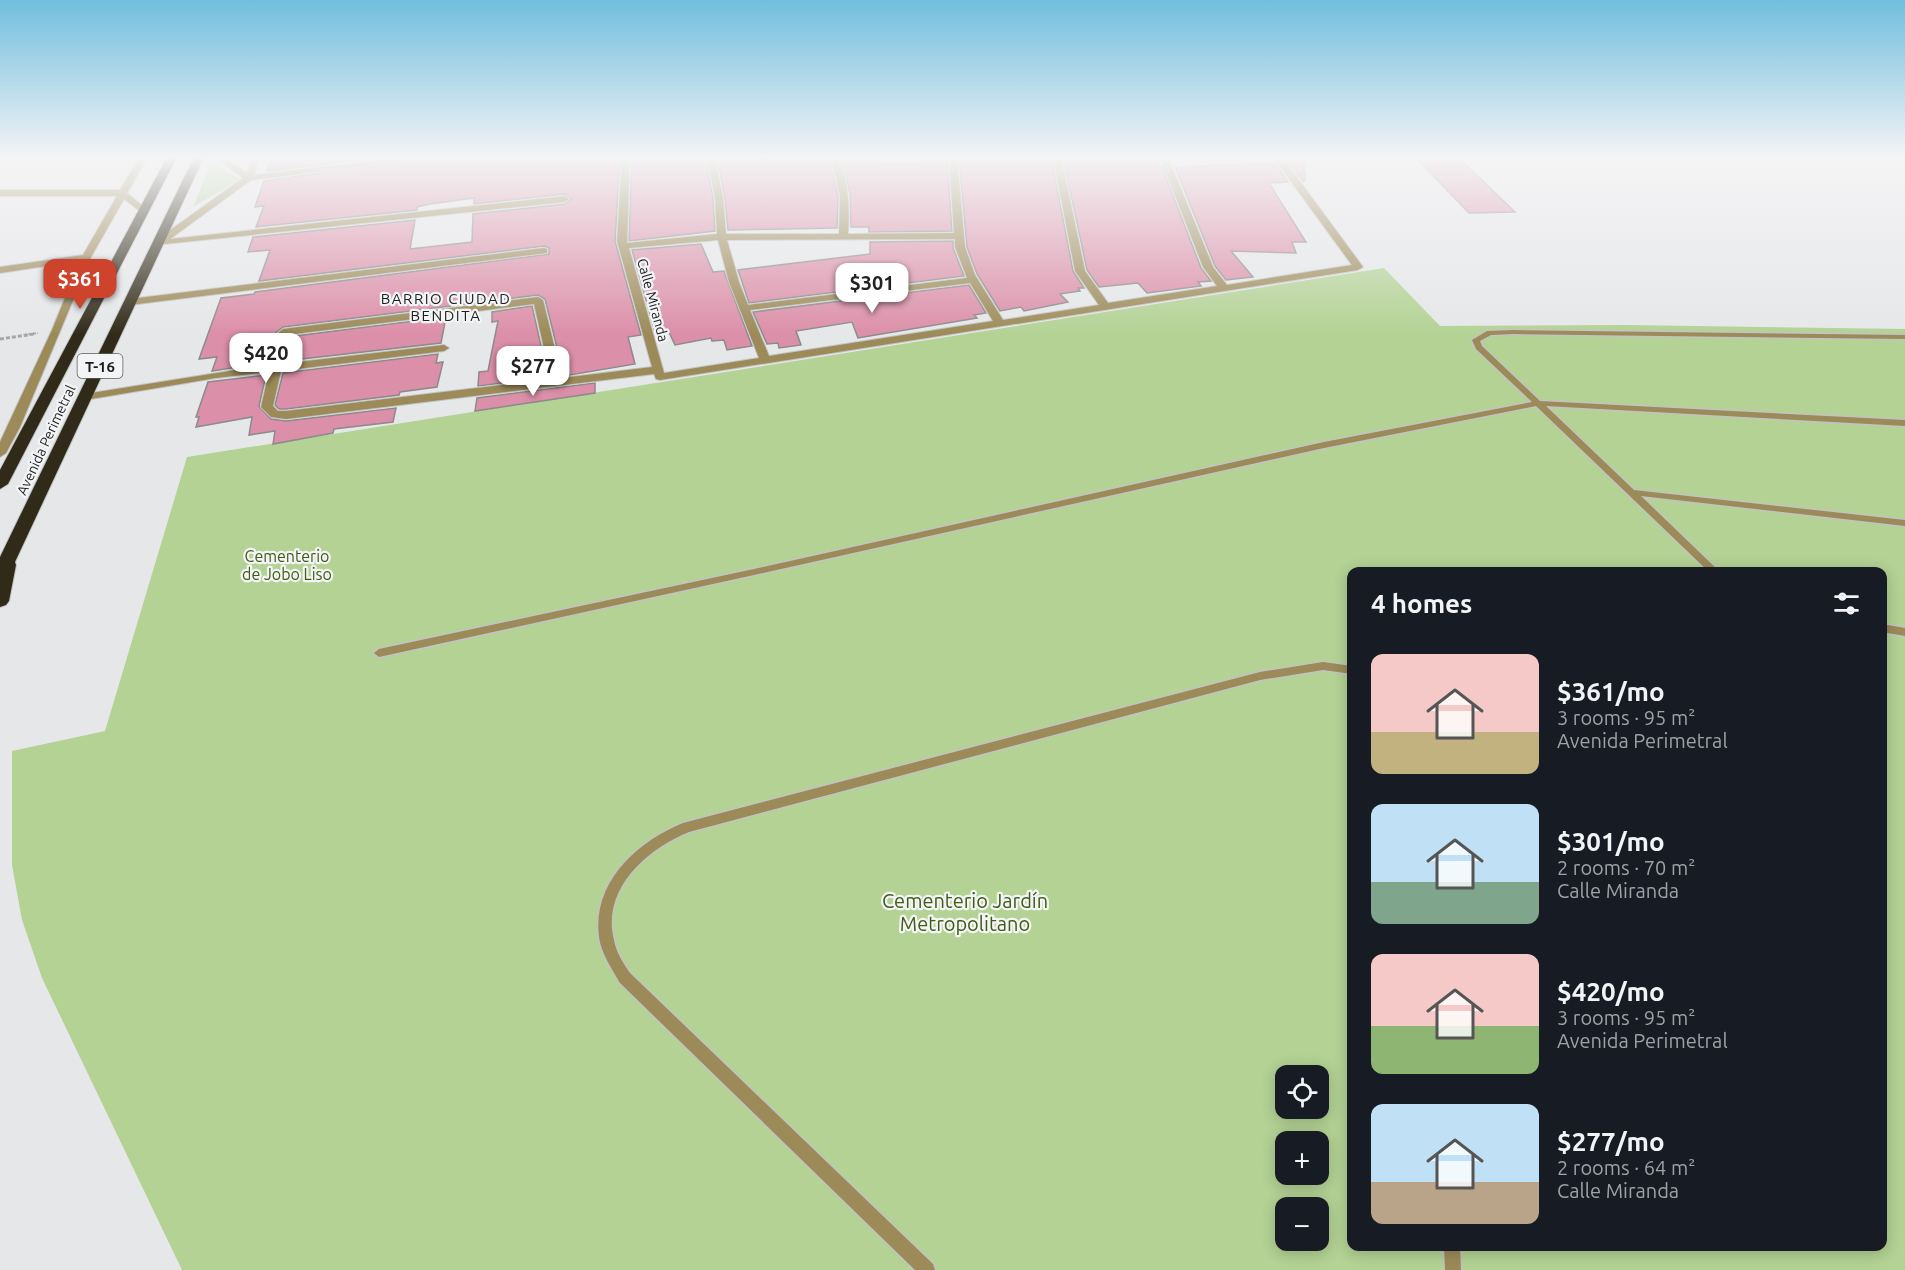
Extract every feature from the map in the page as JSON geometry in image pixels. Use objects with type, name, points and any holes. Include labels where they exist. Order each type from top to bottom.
[{"type":"highway","name":"Avenida Perimetral","points":[[0,484],[141,216]]},
{"type":"highway","name":"Avenida Perimetral","points":[[0,575],[171,216]]},
{"type":"highway","points":[[0,601],[11,552]]},
{"type":"street","points":[[0,453],[57,330],[86,257],[109,216]]},
{"type":"street","points":[[158,243],[195,216]]},
{"type":"street","points":[[158,243],[405,216]]},
{"type":"street","name":"Calle Miranda","points":[[623,216],[624,246],[659,374]]},
{"type":"street","points":[[720,216],[722,237],[734,282],[765,360]]},
{"type":"street","points":[[843,236],[844,216]]},
{"type":"street","points":[[957,216],[958,236],[964,261],[1000,324]]},
{"type":"street","points":[[1069,216],[1080,271],[1106,307]]},
{"type":"street","points":[[1188,216],[1208,267],[1224,288]]},
{"type":"street","points":[[558,382],[538,300],[283,332],[275,340],[267,407],[271,412],[280,415],[558,382],[659,374],[765,360],[1358,267],[1320,216]]},
{"type":"street","points":[[624,246],[722,237],[958,236]]},
{"type":"street","points":[[130,302],[544,251]]},
{"type":"street","points":[[0,270],[86,257]]},
{"type":"street","points":[[745,309],[973,280]]},
{"type":"street","points":[[85,397],[216,375],[444,348]]},
{"type":"lane","points":[[1710,567],[1479,347],[1476,342],[1478,337],[1490,333],[1507,332],[1905,337]]},
{"type":"lane","points":[[379,653],[766,570],[1324,445],[1537,403],[1905,423]]},
{"type":"lane","points":[[1630,492],[1905,523]]},
{"type":"lane","points":[[1887,629],[1905,632]]},
{"type":"lane","points":[[927,1270],[625,978],[614,960],[606,934],[606,912],[620,876],[637,856],[656,840],[687,827],[1260,676],[1323,666],[1347,669]]},
{"type":"lane","points":[[1452,1251],[1453,1270]]},
{"type":"path","points":[[0,339],[57,330]]},
{"type":"green space","name":"Cementerio Jardín Metropolitano","points":[[1384,268],[1440,326],[1625,325],[1905,329],[1905,1270],[182,1270],[42,978],[22,920],[12,865],[12,751],[105,731],[187,457]]},
{"type":"building","points":[[260,216],[358,216],[256,227]]},
{"type":"building","points":[[473,216],[616,216],[615,241],[641,335],[628,337],[635,364],[564,376],[545,299],[538,295],[283,327],[268,339],[258,364],[212,371],[217,357],[199,359],[221,298],[549,254],[549,248],[544,246],[259,281],[270,250],[248,252],[253,237],[415,220],[410,249],[472,242]]},
{"type":"building","points":[[630,216],[714,216],[715,231],[629,241]]},
{"type":"building","points":[[727,216],[837,216],[837,228],[728,230]]},
{"type":"building","points":[[851,216],[951,216],[952,231],[869,232],[869,227],[851,227]]},
{"type":"building","points":[[964,216],[1062,216],[1073,271],[1084,288],[1078,288],[1080,291],[1060,294],[1068,302],[1024,311],[1021,307],[1000,311],[977,274],[967,247]]},
{"type":"building","points":[[1076,216],[1181,216],[1201,268],[1211,281],[1198,282],[1201,286],[1147,293],[1138,283],[1099,287],[1087,270]]},
{"type":"building","points":[[1195,216],[1290,216],[1306,242],[1292,242],[1296,253],[1231,251],[1253,277],[1226,280],[1215,266]]},
{"type":"building","points":[[953,241],[953,248],[964,276],[749,303],[738,270],[870,254],[870,242]]},
{"type":"building","points":[[701,244],[713,272],[724,271],[752,346],[727,350],[724,340],[712,341],[711,338],[675,345],[668,330],[655,332],[632,250]]},
{"type":"building","points":[[969,285],[986,313],[974,315],[977,318],[858,338],[852,322],[796,331],[801,345],[779,348],[778,343],[767,344],[753,312]]},
{"type":"building","points":[[532,306],[548,377],[478,386],[479,372],[488,371],[498,321],[492,322],[492,312]]},
{"type":"building","points":[[446,317],[441,343],[275,362],[282,342],[287,337]]},
{"type":"building","points":[[438,354],[436,363],[443,362],[437,387],[400,392],[399,395],[286,409],[279,409],[275,405],[283,373]]},
{"type":"building","points":[[266,375],[259,406],[271,419],[286,421],[396,408],[393,422],[334,429],[333,433],[273,444],[275,431],[249,435],[252,417],[196,427],[199,417],[196,417],[208,382]]},
{"type":"building","points":[[595,383],[595,393],[475,411],[477,398]]},
{"type":"district","name":"BARRIO CIUDAD BENDITA","points":[[446,306]]},
{"type":"park label","name":"Cementerio de Jobo Liso","points":[[287,565]]}]
